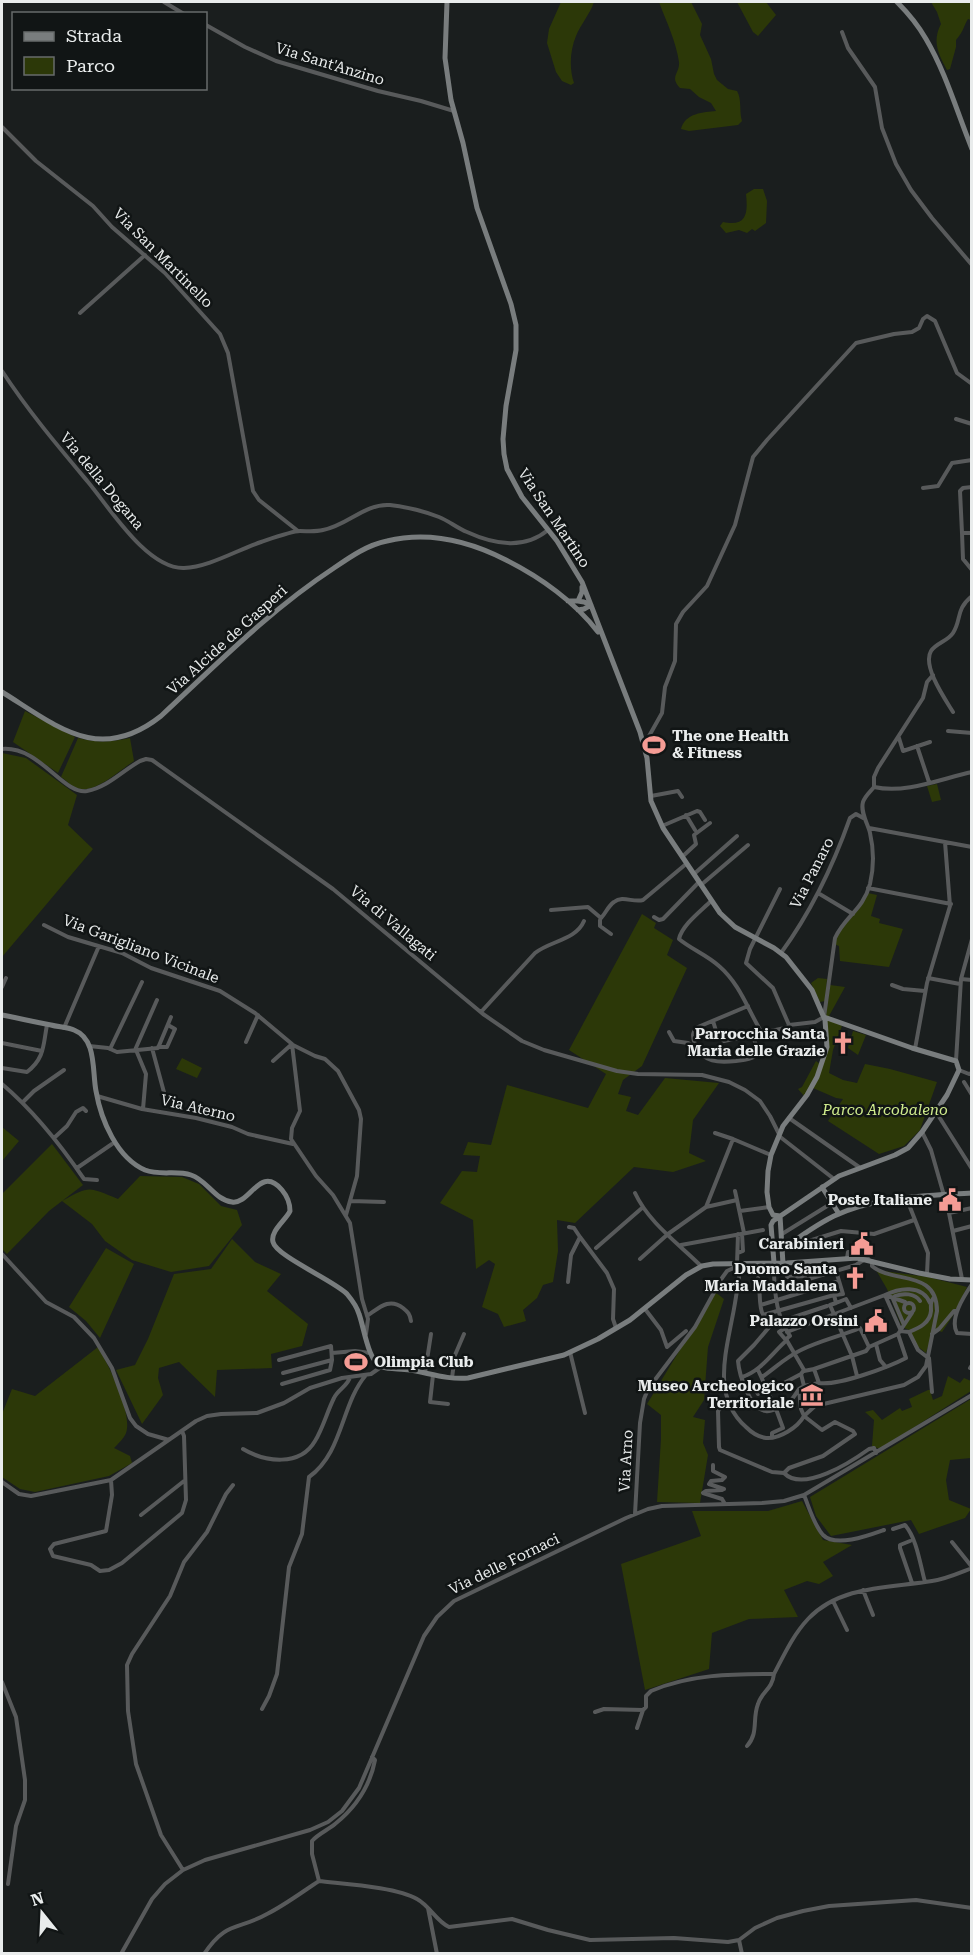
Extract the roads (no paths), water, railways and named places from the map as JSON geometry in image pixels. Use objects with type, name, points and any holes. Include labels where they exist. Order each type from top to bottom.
[{"type":"street","points":[[164,2],[181,12]]},
{"type":"street","name":"Via San Martino","points":[[447,2],[446,66],[454,111],[464,144],[477,208],[511,304],[516,325],[516,350],[506,406],[503,439],[505,461],[512,480],[580,579],[635,718],[647,761],[650,796],[655,815],[661,826],[711,901],[729,922],[781,953],[806,982],[824,1017]]},
{"type":"street","points":[[897,2],[918,26],[931,48],[972,148]]},
{"type":"street","name":"Via Sant'Anzino","points":[[207,26],[276,61],[454,111]]},
{"type":"street","points":[[842,32],[848,48],[875,87],[881,125],[896,164],[911,190],[932,218],[972,265]]},
{"type":"street","name":"Via San Martinello","points":[[2,127],[36,161],[93,206],[145,255],[183,292],[223,338],[228,353],[253,490],[259,500],[298,531]]},
{"type":"street","points":[[80,313],[145,255]]},
{"type":"street","points":[[644,746],[661,715],[665,685],[675,661],[676,624],[707,586],[735,525],[753,457],[766,440],[857,342],[912,332],[920,327],[927,316],[935,321],[958,374],[972,384]]},
{"type":"street","name":"Via della Dogana","points":[[2,371],[36,421],[120,525],[162,561],[177,567],[187,567],[298,531],[326,530],[367,510],[386,505],[435,516],[476,536],[502,542],[526,542],[548,530]]},
{"type":"street","points":[[956,419],[972,424]]},
{"type":"street","points":[[923,488],[938,486],[952,463],[972,460]]},
{"type":"street","points":[[969,487],[960,491],[963,559],[972,570]]},
{"type":"street","points":[[962,533],[972,533]]},
{"type":"street","name":"Via Alcide de Gasperi","points":[[2,692],[68,732],[80,736],[101,740],[132,734],[146,728],[161,716],[246,636],[295,595],[354,555],[388,540],[406,538],[456,540],[475,546],[519,567],[568,601],[603,639]]},
{"type":"street","points":[[578,601],[582,592],[580,579]]},
{"type":"street","points":[[952,712],[933,675],[930,653],[952,635],[960,609],[972,596]]},
{"type":"street","points":[[568,601],[585,602],[591,605]]},
{"type":"street","points":[[578,610],[591,605]]},
{"type":"street","points":[[780,1216],[773,1215],[769,1207],[767,1182],[771,1155],[778,1135],[813,1086],[825,1057],[828,1035],[824,1017],[835,938],[838,931],[862,903],[868,888],[873,859],[862,804],[874,787],[878,768],[923,698],[927,682],[933,675]]},
{"type":"street","points":[[948,731],[972,733]]},
{"type":"street","points":[[898,738],[903,751],[930,742]]},
{"type":"street","points":[[917,746],[929,783]]},
{"type":"street","name":"Via di Vallagati","points":[[2,749],[16,749],[29,754],[65,782],[81,791],[105,785],[141,760],[152,760],[333,889],[481,1012],[529,1045],[605,1068],[633,1073],[705,1076],[729,1082],[760,1101],[770,1116],[778,1135]]},
{"type":"street","points":[[874,787],[890,789],[929,783],[972,772]]},
{"type":"street","points":[[650,796],[678,791],[682,797]]},
{"type":"street","points":[[661,826],[699,811],[705,820]]},
{"type":"street","name":"Via Panaro","points":[[781,953],[818,893],[836,858],[850,818],[856,814],[866,820]]},
{"type":"street","points":[[686,815],[695,830]]},
{"type":"street","points":[[681,858],[696,844],[694,835],[710,823]]},
{"type":"street","points":[[868,828],[972,847]]},
{"type":"street","points":[[694,875],[737,836]]},
{"type":"street","points":[[915,1049],[928,978],[951,904],[945,842]]},
{"type":"street","points":[[654,917],[659,920],[663,919],[700,884],[748,845]]},
{"type":"street","points":[[599,920],[618,900],[639,902],[643,900],[686,864]]},
{"type":"street","points":[[868,888],[951,904]]},
{"type":"street","points":[[780,890],[746,958],[746,963],[772,988],[790,1026]]},
{"type":"street","points":[[818,893],[853,914]]},
{"type":"street","points":[[711,901],[680,935],[679,939],[723,969],[742,993],[762,1033]]},
{"type":"street","points":[[551,910],[588,907],[599,920],[600,926],[611,934]]},
{"type":"street","points":[[481,1012],[535,952],[573,934],[580,929],[584,921]]},
{"type":"street","name":"Via Garigliano Vicinale","points":[[44,925],[68,938],[122,953],[152,968],[220,991],[258,1015],[292,1044],[325,1059],[338,1071],[358,1107],[361,1119],[358,1172],[346,1215]]},
{"type":"street","points":[[869,1260],[805,1280],[805,1276],[787,1277],[786,1272],[779,1265],[768,1230],[772,1222],[834,1179],[904,1150],[922,1132],[959,1070],[956,1061],[961,982],[972,939]]},
{"type":"street","points":[[64,1028],[99,946]]},
{"type":"street","points":[[2,987],[6,978]]},
{"type":"street","points":[[928,978],[961,982],[972,980]]},
{"type":"street","points":[[110,1049],[142,982]]},
{"type":"street","points":[[892,985],[925,991]]},
{"type":"street","points":[[143,1109],[146,1074],[135,1050],[157,1000]]},
{"type":"street","points":[[748,1006],[698,1027],[693,1037],[704,1057],[714,1062],[724,1062],[749,1059],[757,1053],[753,1035]]},
{"type":"street","points":[[2,1015],[75,1030],[86,1040],[92,1057],[97,1096],[110,1133],[127,1157],[140,1167],[155,1173],[180,1172],[191,1175],[233,1203],[243,1199],[257,1185],[271,1183],[283,1191],[290,1208],[289,1215],[275,1233],[274,1245],[287,1256],[345,1292],[354,1302],[373,1360],[381,1367]]},
{"type":"street","points":[[246,1042],[258,1015]]},
{"type":"street","points":[[158,1047],[171,1017]]},
{"type":"street","points":[[713,1021],[717,1034],[723,1040],[815,1022],[824,1017],[956,1061]]},
{"type":"street","points":[[2,1068],[27,1071],[41,1059],[47,1024]]},
{"type":"street","points":[[88,1046],[117,1052],[167,1047],[175,1029],[168,1025]]},
{"type":"street","points":[[669,1032],[674,1041],[688,1043],[697,1048]]},
{"type":"street","points":[[2,1043],[42,1051]]},
{"type":"street","points":[[273,1061],[292,1044]]},
{"type":"street","points":[[292,1044],[300,1101],[299,1116],[292,1128],[291,1139],[346,1215],[353,1235],[362,1299],[367,1316],[366,1338]]},
{"type":"street","points":[[153,1048],[165,1096]]},
{"type":"street","points":[[23,1102],[34,1091],[64,1070]]},
{"type":"street","points":[[959,1070],[970,1073],[964,1082]]},
{"type":"street","points":[[956,1077],[959,1081],[964,1082],[972,1095]]},
{"type":"street","points":[[2,1084],[23,1102],[54,1138],[84,1179],[97,1180]]},
{"type":"street","name":"Via Aterno","points":[[97,1096],[143,1109],[196,1118],[293,1144]]},
{"type":"street","points":[[54,1138],[67,1126],[79,1109],[83,1108],[86,1111]]},
{"type":"street","points":[[936,1112],[972,1169]]},
{"type":"street","points":[[789,1118],[859,1167]]},
{"type":"street","points":[[922,1132],[932,1152],[949,1213],[962,1280]]},
{"type":"street","points":[[715,1133],[771,1155]]},
{"type":"street","points":[[778,1135],[834,1179]]},
{"type":"street","points":[[706,1207],[733,1139]]},
{"type":"street","points":[[77,1168],[112,1144]]},
{"type":"street","points":[[822,1187],[839,1214]]},
{"type":"street","points":[[735,1191],[742,1234],[723,1377],[728,1400],[736,1416],[752,1432],[766,1438],[772,1437],[791,1429],[815,1406],[904,1385],[922,1372],[928,1356],[937,1311],[934,1297],[929,1288],[919,1281],[878,1270],[869,1260]]},
{"type":"street","points":[[635,1193],[642,1208],[702,1266]]},
{"type":"street","points":[[785,1247],[839,1214],[884,1200],[972,1193]]},
{"type":"street","points":[[906,1197],[928,1255],[927,1274]]},
{"type":"street","points":[[640,1259],[706,1207],[737,1200]]},
{"type":"street","points":[[351,1201],[384,1202]]},
{"type":"street","points":[[782,1234],[832,1203]]},
{"type":"street","points":[[740,1211],[769,1207]]},
{"type":"street","points":[[596,1248],[642,1208]]},
{"type":"street","points":[[949,1213],[972,1208]]},
{"type":"street","points":[[742,1377],[758,1370],[790,1336],[780,1317],[776,1300],[774,1274],[785,1247],[780,1216]]},
{"type":"street","points":[[785,1247],[844,1231],[874,1234],[914,1220]]},
{"type":"street","points":[[953,1231],[972,1226]]},
{"type":"street","points":[[569,1227],[574,1228],[607,1273],[614,1289],[613,1319],[616,1329]]},
{"type":"street","points":[[681,1245],[768,1230]]},
{"type":"street","points":[[568,1282],[571,1255],[580,1237]]},
{"type":"street","points":[[799,1244],[807,1247],[834,1247]]},
{"type":"street","points":[[2,1254],[46,1302],[67,1311],[88,1330],[112,1368],[130,1418],[136,1426],[148,1434],[169,1440]]},
{"type":"street","points":[[2,1482],[19,1494],[31,1496],[111,1480],[196,1421],[207,1416],[257,1413],[284,1403],[310,1388],[367,1374],[381,1367],[408,1369],[452,1378],[468,1378],[570,1352],[630,1320],[686,1275],[702,1266],[717,1263],[752,1266],[779,1265],[847,1258],[869,1260],[886,1266],[962,1280],[971,1284],[957,1311],[954,1326],[960,1334],[972,1335]]},
{"type":"street","name":"Via Arno","points":[[635,1514],[640,1423],[648,1389],[695,1327],[727,1271],[739,1264]]},
{"type":"street","points":[[832,1283],[836,1295],[843,1293],[836,1271]]},
{"type":"street","points":[[758,1278],[760,1310],[763,1315],[780,1317],[846,1299],[851,1308]]},
{"type":"street","points":[[761,1305],[839,1281]]},
{"type":"street","points":[[804,1386],[803,1372],[795,1353],[787,1339],[779,1332],[833,1315],[897,1289],[918,1290],[926,1295],[930,1303]]},
{"type":"street","points":[[905,1294],[904,1310],[907,1313],[912,1312]]},
{"type":"street","points":[[894,1298],[905,1294],[916,1297],[920,1301]]},
{"type":"street","points":[[836,1302],[834,1295],[810,1301],[780,1317],[738,1361],[744,1388],[762,1410],[766,1412],[788,1404],[804,1386],[819,1383],[830,1384],[886,1367],[906,1358],[900,1332],[885,1295]]},
{"type":"street","points":[[885,1295],[910,1303],[914,1307]]},
{"type":"street","points":[[900,1332],[914,1307],[926,1295]]},
{"type":"street","points":[[751,1399],[763,1390],[803,1372],[866,1351],[869,1347],[900,1332],[909,1332],[924,1324],[929,1318],[930,1303],[934,1297]]},
{"type":"street","points":[[894,1298],[904,1325]]},
{"type":"street","points":[[367,1316],[381,1305],[396,1303],[408,1313],[411,1320]]},
{"type":"street","points":[[829,1305],[852,1356],[857,1376]]},
{"type":"street","points":[[645,1309],[660,1330],[668,1347],[686,1330]]},
{"type":"street","points":[[932,1334],[954,1311],[957,1311]]},
{"type":"street","points":[[762,1377],[795,1353],[860,1328],[869,1347]]},
{"type":"street","points":[[909,1332],[918,1350],[928,1356]]},
{"type":"street","points":[[425,1373],[431,1334]]},
{"type":"street","points":[[452,1378],[455,1355],[464,1334]]},
{"type":"street","points":[[876,1344],[880,1360],[886,1367]]},
{"type":"street","points":[[279,1360],[331,1346],[332,1381]]},
{"type":"street","points":[[332,1353],[355,1351],[371,1354]]},
{"type":"street","points":[[570,1352],[585,1413]]},
{"type":"street","points":[[928,1356],[932,1392]]},
{"type":"street","points":[[283,1373],[332,1360]]},
{"type":"street","points":[[814,1369],[819,1383]]},
{"type":"street","points":[[282,1384],[330,1370]]},
{"type":"street","points":[[758,1370],[783,1425],[783,1428],[772,1433],[772,1437]]},
{"type":"street","points":[[324,1372],[327,1383]]},
{"type":"street","points":[[302,1478],[309,1477],[320,1466],[337,1439],[356,1389],[367,1374]]},
{"type":"street","points":[[433,1375],[430,1402],[447,1404]]},
{"type":"street","points":[[243,1449],[262,1457],[282,1460],[303,1453],[315,1442],[334,1397],[349,1382],[350,1377]]},
{"type":"street","points":[[758,1394],[754,1387],[763,1383]]},
{"type":"street","points":[[728,1400],[718,1411],[717,1440],[720,1450],[772,1473],[784,1473],[789,1468],[823,1456],[855,1434],[835,1422],[822,1430],[804,1416],[799,1389]]},
{"type":"street","name":"Via delle Fornaci","points":[[121,1953],[152,1899],[165,1884],[183,1870],[205,1860],[295,1836],[328,1822],[342,1810],[355,1795],[420,1642],[446,1607],[480,1588],[651,1508],[778,1502],[804,1495],[972,1395]]},
{"type":"street","points":[[801,1397],[806,1403],[815,1406]]},
{"type":"street","points":[[111,1480],[106,1531],[54,1544],[50,1549],[53,1556],[92,1565],[104,1572],[117,1567],[182,1513],[186,1500],[182,1431]]},
{"type":"street","points":[[784,1473],[787,1477],[806,1479],[822,1477],[869,1449],[874,1448],[876,1453]]},
{"type":"street","points":[[713,1465],[713,1471],[725,1477],[723,1480],[711,1481],[710,1484],[724,1489],[703,1493],[722,1499],[725,1504]]},
{"type":"street","points":[[262,1709],[277,1674],[289,1567],[302,1534],[309,1477]]},
{"type":"street","points":[[141,1515],[185,1481]]},
{"type":"street","points":[[183,1870],[161,1835],[136,1764],[128,1711],[127,1665],[170,1596],[184,1562],[207,1532],[225,1494],[234,1485]]},
{"type":"street","points":[[804,1495],[818,1527],[826,1537],[839,1540],[884,1530]]},
{"type":"street","points":[[893,1529],[905,1525],[908,1527],[925,1582]]},
{"type":"street","points":[[910,1541],[900,1545],[900,1548],[912,1583]]},
{"type":"street","points":[[747,1746],[754,1735],[757,1705],[770,1688],[774,1674],[806,1620],[832,1601],[863,1590],[925,1582],[972,1568],[952,1542]]},
{"type":"street","points":[[863,1590],[873,1615]]},
{"type":"street","points":[[832,1601],[847,1630]]},
{"type":"street","points":[[637,1728],[646,1707],[648,1692],[708,1675],[774,1674]]},
{"type":"street","points":[[2,1682],[16,1717],[25,1780],[25,1800],[16,1826],[8,1884]]},
{"type":"street","points":[[595,1712],[604,1709],[644,1710]]},
{"type":"street","points":[[319,1881],[312,1854],[312,1841],[345,1815],[359,1798],[374,1766],[375,1760],[372,1757]]},
{"type":"street","points":[[204,1953],[215,1938],[224,1931],[267,1914],[319,1881],[408,1895],[428,1907],[441,1922],[451,1927],[511,1919],[593,1940],[674,1938],[728,1942],[739,1940],[777,1918],[829,1906],[916,1900],[972,1908]]},
{"type":"street","points":[[428,1907],[437,1953]]},
{"type":"street","points":[[739,1940],[742,1953]]},
{"type":"place","name":"The one Health & Fitness","points":[[654,745]]},
{"type":"place","name":"Parrocchia Santa Maria delle Grazie","points":[[843,1043]]},
{"type":"place","name":"Poste Italiane","points":[[950,1200]]},
{"type":"place","name":"Carabinieri","points":[[862,1244]]},
{"type":"place","name":"Duomo Santa Maria Maddalena","points":[[855,1278]]},
{"type":"place","name":"Palazzo Orsini","points":[[876,1321]]},
{"type":"place","name":"Olimpia Club","points":[[356,1362]]},
{"type":"place","name":"Museo Archeologico Territoriale","points":[[812,1395]]},
{"type":"park label","name":"Parco Arcobaleno","points":[[885,1110]]}]
